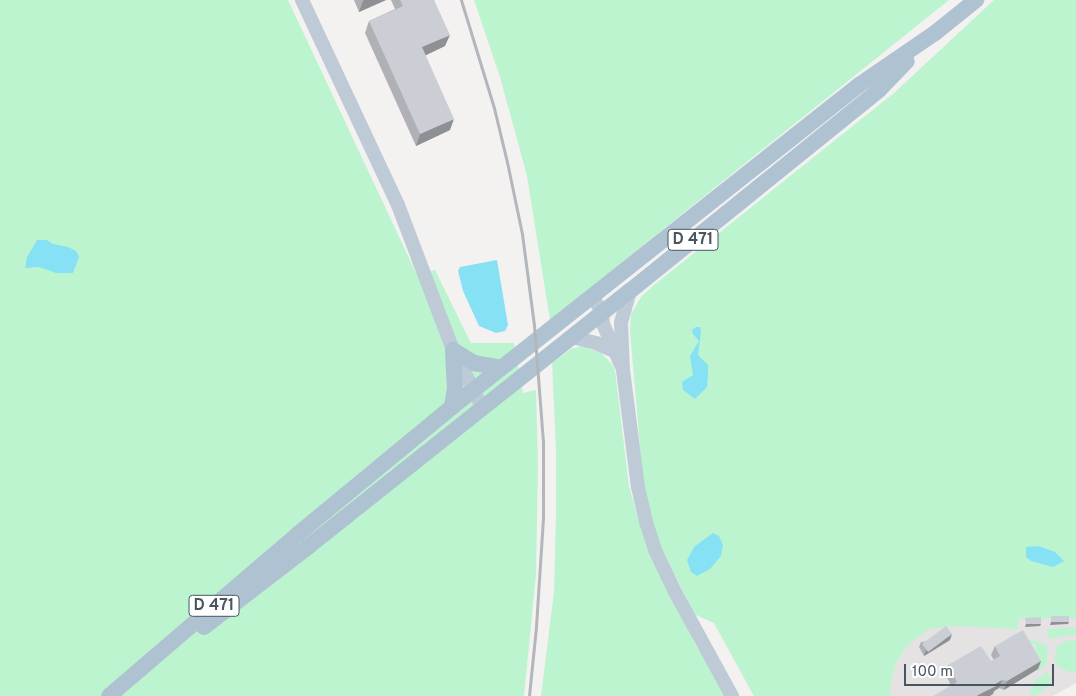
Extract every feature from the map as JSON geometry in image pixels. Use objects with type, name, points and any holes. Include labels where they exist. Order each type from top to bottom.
[{"type":"main road","points":[[302,0],[398,205],[452,350],[482,407]]},
{"type":"main road","name":"D 471","points":[[109,696],[298,534],[452,407],[859,85],[935,33],[976,0]]},
{"type":"main road","name":"D 471","points":[[131,678],[234,605],[602,311],[630,291],[879,90],[935,33]]},
{"type":"main road","points":[[630,291],[621,323],[623,370],[638,487],[655,550],[709,657],[732,696]]},
{"type":"main road","points":[[592,297],[602,311],[603,324],[623,370]]},
{"type":"main road","points":[[602,311],[611,314],[621,323]]},
{"type":"main road","points":[[568,340],[596,342],[614,351]]},
{"type":"main road","points":[[452,350],[474,363],[507,363]]},
{"type":"main road","points":[[452,350],[455,389],[452,407]]},
{"type":"shaded area","points":[[694,614],[1076,618],[1076,683],[1053,696],[754,696],[714,623]]},
{"type":"green space","points":[[0,0],[288,0],[417,275],[435,270],[471,343],[514,343],[523,393],[536,390],[538,466],[536,575],[524,696],[0,696]]},
{"type":"green space","points":[[474,0],[949,0],[550,320],[527,176],[500,77]]},
{"type":"green space","points":[[994,0],[1076,0],[1076,618],[1018,619],[1018,629],[953,626],[929,629],[907,645],[895,665],[890,686],[890,696],[754,696],[714,623],[694,614],[659,543],[650,514],[642,470],[630,331],[631,314],[641,297],[654,285],[894,93]]},
{"type":"green space","points":[[582,346],[601,353],[615,370],[629,486],[641,528],[656,566],[695,644],[725,696],[541,696],[554,591],[556,450],[552,363],[571,349]]},
{"type":"green space","points":[[1073,627],[1076,629],[1076,634],[1048,639],[1047,629]]},
{"type":"green space","points":[[1028,639],[1047,645],[1047,664],[1039,670],[1028,652],[1035,650],[1036,645],[1025,641]]},
{"type":"green space","points":[[1069,640],[1076,641],[1076,671],[1071,672],[1059,668],[1054,657],[1058,645]]},
{"type":"green space","points":[[1048,672],[1051,678],[1049,686],[1035,696],[1030,694],[1034,681]]},
{"type":"water","points":[[37,240],[47,240],[53,244],[76,251],[79,257],[73,273],[56,273],[39,267],[25,268],[27,257]]},
{"type":"water","points":[[497,260],[508,325],[505,331],[496,333],[479,326],[463,291],[458,271],[460,267]]},
{"type":"water","points":[[700,327],[701,332],[698,355],[708,365],[708,376],[707,387],[695,399],[683,390],[682,382],[693,375],[690,356],[699,341],[692,330]]},
{"type":"water","points":[[713,533],[719,536],[723,545],[721,556],[710,569],[697,576],[691,572],[687,560],[694,547]]},
{"type":"water","points":[[1039,546],[1055,552],[1064,561],[1053,567],[1031,561],[1026,557],[1026,547]]},
{"type":"building","points":[[400,0],[434,0],[450,35],[422,47],[454,119],[420,134],[369,21],[403,6]]},
{"type":"building","points":[[1051,616],[1069,616],[1069,622],[1051,622]]},
{"type":"building","points":[[1041,617],[1041,624],[1026,624],[1025,618]]},
{"type":"building","points":[[946,626],[952,634],[928,652],[922,644]]},
{"type":"building","points":[[1023,630],[1041,661],[1007,681],[1002,680],[995,684],[996,686],[976,696],[933,696],[957,682],[948,665],[981,646],[991,661],[1000,656],[995,646]]},
{"type":"railway","points":[[461,0],[494,108],[507,162],[522,234],[534,325],[543,441],[543,518],[536,627],[529,696]]}]
